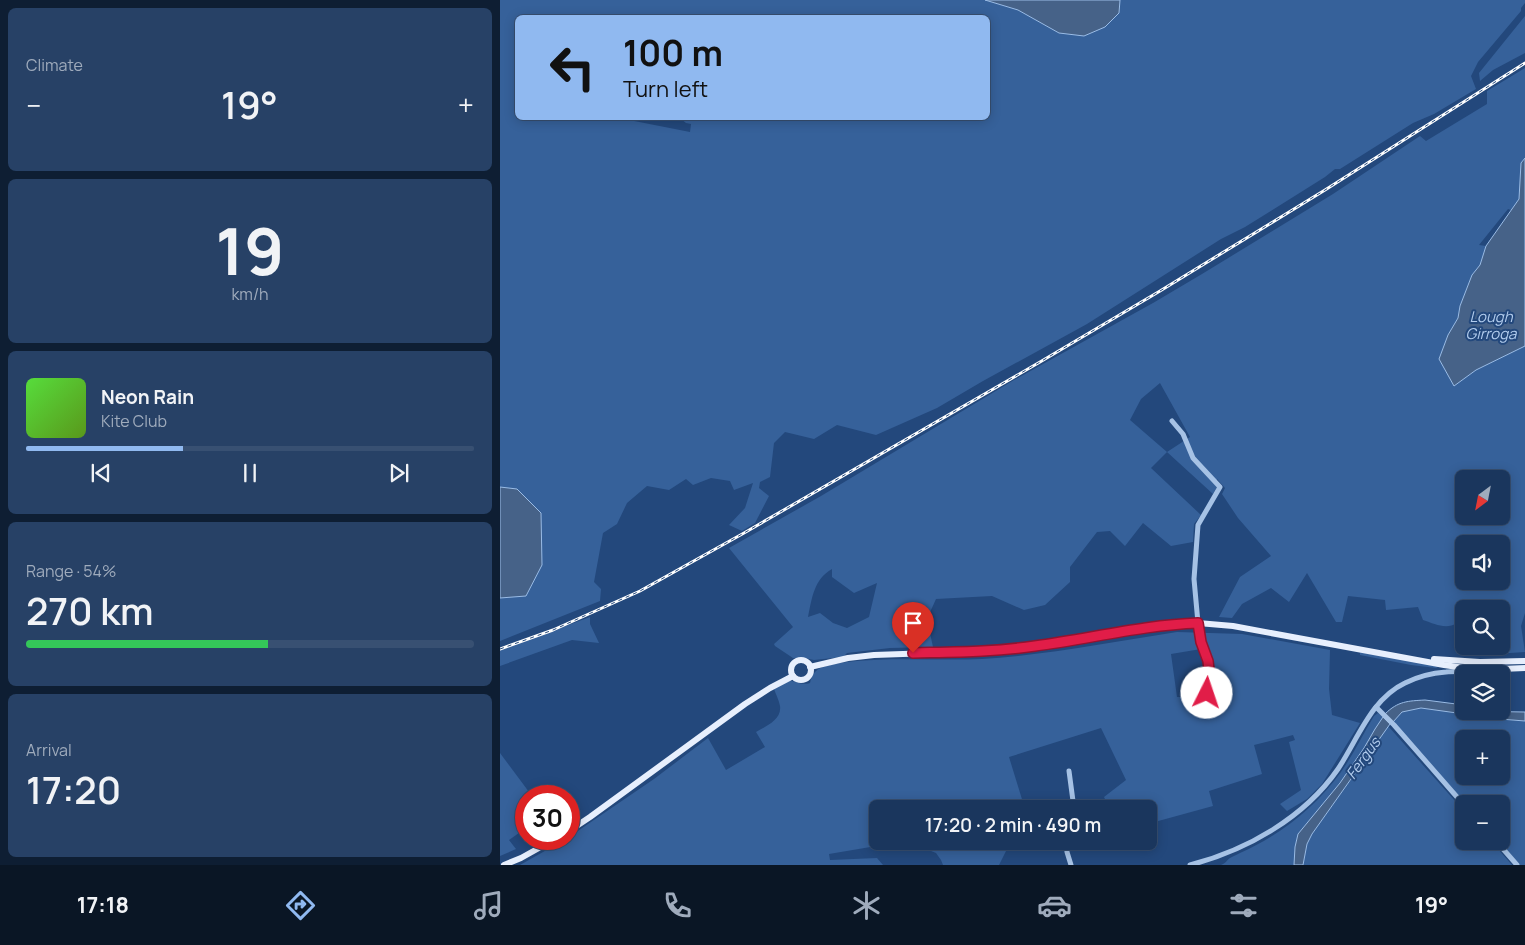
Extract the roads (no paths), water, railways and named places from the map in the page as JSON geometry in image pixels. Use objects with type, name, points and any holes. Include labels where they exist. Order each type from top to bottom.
[{"type":"main road","points":[[810,667],[827,662],[874,655],[990,651],[1034,646],[1162,625],[1198,623],[1233,626],[1380,652],[1444,666],[1478,670],[1525,668]]},
{"type":"main road","points":[[804,660],[810,667],[810,674],[804,679],[799,680],[793,676],[792,666],[797,661],[804,660]]},
{"type":"main road","points":[[1444,666],[1480,662],[1525,661]]},
{"type":"main road","points":[[580,824],[745,704],[793,676]]},
{"type":"main road","points":[[504,865],[535,850]]},
{"type":"street","points":[[1172,420],[1183,434],[1193,458],[1220,487],[1198,525],[1194,579],[1201,642],[1208,661],[1210,678],[1204,708]]},
{"type":"street","points":[[1190,865],[1236,850],[1264,836],[1293,815],[1328,782],[1361,728],[1388,694],[1404,683],[1444,666]]},
{"type":"street","points":[[1376,707],[1455,795]]},
{"type":"street","points":[[1069,771],[1074,800]]},
{"type":"street","points":[[1067,850],[1071,865]]},
{"type":"street","points":[[1504,850],[1517,865]]},
{"type":"water","points":[[985,0],[1120,0],[1119,13],[1105,27],[1084,36],[1059,33],[1018,10]]},
{"type":"water","name":"Lough Girroga","points":[[1525,158],[1525,346],[1476,370],[1454,386],[1439,359],[1448,335],[1458,318],[1460,306],[1472,275],[1480,265],[1486,246],[1519,199],[1521,163]]},
{"type":"water","points":[[500,487],[517,489],[541,513],[542,565],[526,596],[500,598]]},
{"type":"water","points":[[1425,700],[1455,704],[1455,713],[1421,708],[1402,712],[1393,722],[1385,714],[1394,706]]},
{"type":"water","points":[[1510,712],[1525,712],[1525,721],[1510,720]]},
{"type":"water","name":"Fergus","points":[[1383,717],[1390,724],[1312,834],[1307,844],[1303,865],[1294,865],[1298,834],[1340,783]]},
{"type":"railway","points":[[500,649],[553,630],[640,591],[744,533],[1160,291],[1325,190],[1525,63]]}]
